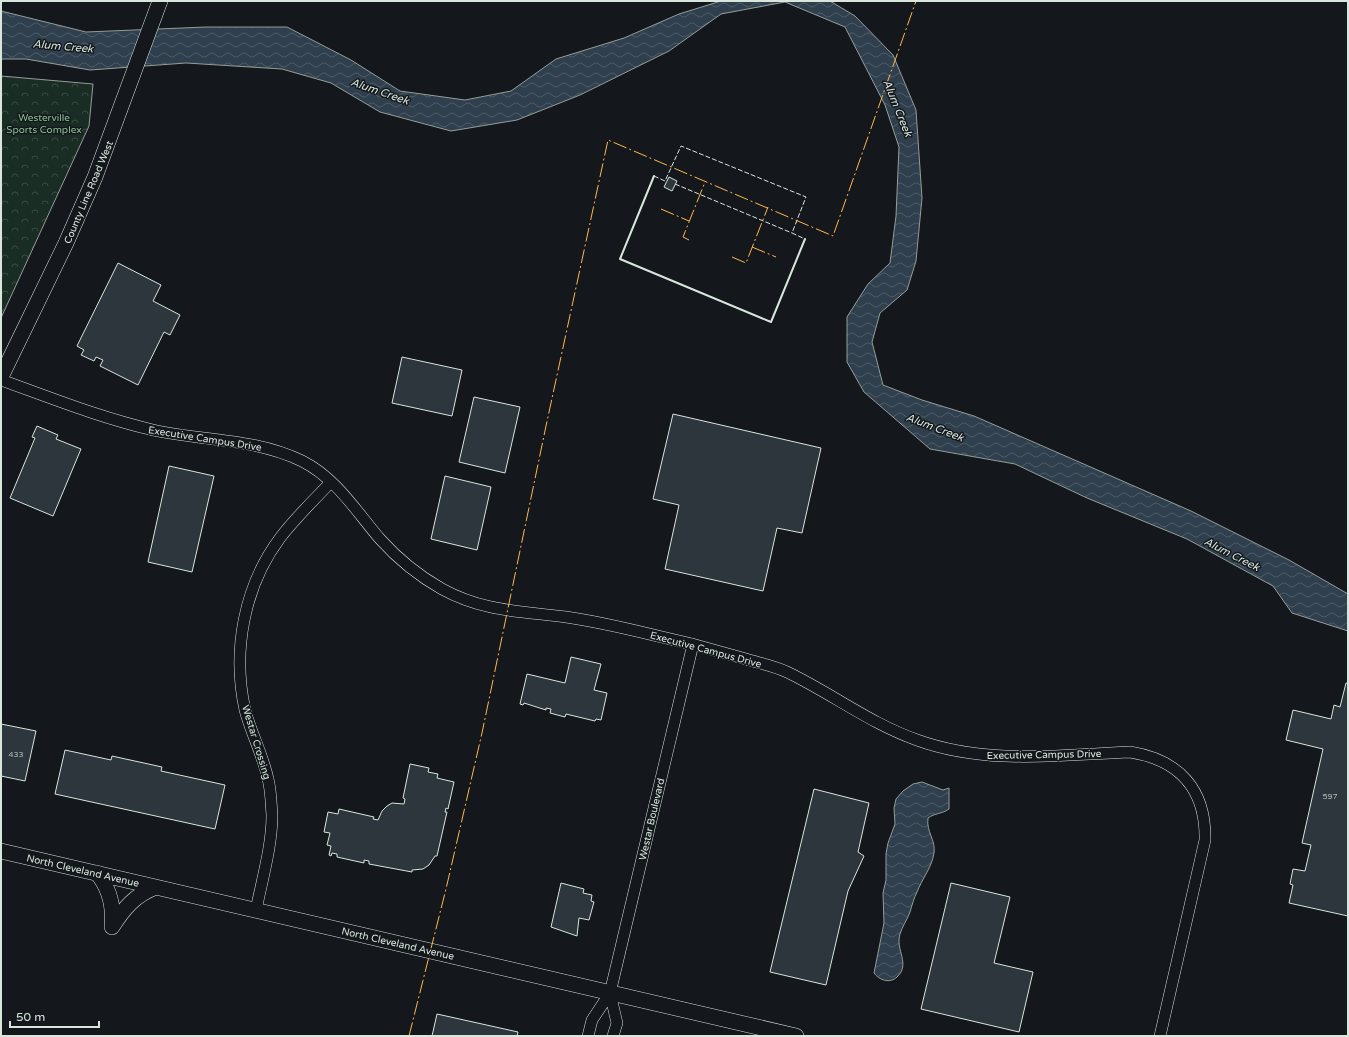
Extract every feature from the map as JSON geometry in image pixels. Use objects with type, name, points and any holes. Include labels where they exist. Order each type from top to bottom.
[{"type":"main road","name":"County Line Road West","points":[[1,377],[66,243],[114,130],[160,1]]},
{"type":"main road","name":"North Cleveland Avenue","points":[[1,851],[796,1036]]},
{"type":"main road","points":[[97,873],[103,880],[111,897],[113,912],[112,927],[130,902],[142,893],[156,887]]},
{"type":"street","name":"Executive Campus Drive","points":[[1,380],[108,418],[154,430],[191,437],[245,442],[270,448],[305,462],[331,482],[349,500],[395,554],[421,576],[443,590],[468,601],[515,613],[566,618],[619,627],[693,644],[781,669],[890,729],[917,740],[944,748],[996,756],[1130,752],[1147,755],[1163,761],[1186,778],[1197,796],[1202,810],[1205,840],[1160,1036]]},
{"type":"street","name":"Westar Crossing","points":[[256,910],[269,844],[272,816],[269,780],[246,711],[240,676],[241,635],[248,602],[261,568],[280,538],[331,482]]},
{"type":"street","name":"Westar Boulevard","points":[[588,1036],[592,1020],[610,993],[693,644]]},
{"type":"street","name":"Westar Boulevard","points":[[610,993],[616,1023],[613,1036]]},
{"type":"green space","name":"Westerville Sports Complex","points":[[1,76],[93,84],[89,126],[1,318]]},
{"type":"water","name":"Alum Creek","points":[[721,1],[830,1],[855,16],[893,55],[916,110],[922,198],[916,261],[907,290],[880,313],[872,342],[883,385],[922,400],[974,416],[1191,511],[1289,560],[1348,594],[1348,631],[1292,613],[1273,586],[1187,539],[1087,498],[1015,464],[930,449],[864,392],[847,362],[847,317],[868,284],[890,263],[896,216],[899,147],[885,105],[845,27],[785,2],[721,14],[669,51],[580,95],[517,120],[451,131],[380,112],[331,83],[282,69],[186,63],[90,70],[26,59],[1,59],[1,11],[86,32],[206,27],[287,27],[351,60],[400,91],[465,100],[511,91],[556,59],[624,38],[679,14]]},
{"type":"water","points":[[922,782],[943,790],[949,788],[949,809],[928,818],[928,828],[934,844],[933,858],[919,887],[900,934],[899,946],[903,967],[897,977],[888,981],[879,978],[874,973],[884,923],[883,893],[886,880],[886,854],[888,843],[895,824],[894,808],[896,799],[903,791],[913,784]]},
{"type":"building","points":[[669,177],[677,181],[672,191],[664,187]]},
{"type":"building","points":[[118,263],[161,285],[153,301],[180,315],[170,335],[164,332],[138,385],[100,366],[103,360],[96,357],[94,361],[81,355],[84,350],[77,346]]},
{"type":"building","points":[[402,357],[462,370],[452,416],[392,403]]},
{"type":"building","points":[[474,397],[520,407],[505,473],[459,462]]},
{"type":"building","points":[[673,414],[821,448],[802,533],[777,528],[763,591],[665,569],[679,505],[653,499]]},
{"type":"building","points":[[37,426],[58,435],[56,439],[81,449],[53,516],[10,498],[35,438],[32,437]]},
{"type":"building","points":[[169,466],[214,476],[192,572],[148,562]]},
{"type":"building","points":[[445,476],[491,487],[477,550],[431,539]]},
{"type":"building","points":[[571,657],[601,664],[594,690],[607,693],[601,720],[596,719],[595,721],[566,714],[565,717],[550,713],[551,709],[546,708],[546,710],[524,703],[523,705],[520,704],[527,674],[565,683]]},
{"type":"building","points":[[1346,683],[1348,683],[1348,916],[1289,903],[1293,885],[1290,884],[1293,869],[1305,871],[1311,845],[1302,843],[1323,749],[1286,740],[1293,710],[1331,719],[1334,705],[1340,707]]},
{"type":"building","points":[[1,724],[36,731],[25,781],[1,776]]},
{"type":"building","points":[[65,750],[111,760],[112,756],[162,767],[161,771],[225,785],[215,829],[55,794]]},
{"type":"building","points":[[410,764],[429,768],[428,772],[438,774],[437,778],[454,782],[448,809],[446,808],[445,812],[447,812],[437,856],[435,856],[429,865],[423,869],[412,870],[412,872],[369,864],[369,861],[364,860],[364,863],[337,857],[337,854],[332,853],[331,856],[329,855],[331,846],[327,845],[330,833],[324,832],[328,812],[338,814],[339,809],[374,817],[373,819],[378,820],[382,811],[387,806],[392,803],[404,804],[405,799],[403,798]]},
{"type":"building","points":[[814,789],[869,803],[858,852],[864,856],[848,891],[826,985],[770,972]]},
{"type":"building","points":[[561,883],[584,889],[583,893],[592,895],[591,901],[594,902],[589,920],[579,918],[577,936],[551,927]]},
{"type":"building","points":[[951,883],[1010,897],[994,963],[1033,972],[1019,1032],[921,1009]]},
{"type":"building","points":[[437,1014],[518,1032],[517,1036],[432,1036]]},
{"type":"fence","points":[[654,176],[665,181],[681,146],[806,197],[792,233],[805,239]]},
{"type":"fence","points":[[675,184],[792,233]]},
{"type":"wall","points":[[654,176],[620,259],[771,322],[805,239]]},
{"type":"power","points":[[409,1036],[446,889],[482,733],[546,426],[608,140],[833,236],[916,1]]},
{"type":"power","points":[[689,240],[683,237],[705,182]]},
{"type":"power","points":[[732,257],[746,263],[768,207]]},
{"type":"power","points":[[661,209],[689,221]]},
{"type":"power","points":[[752,247],[776,257]]}]
